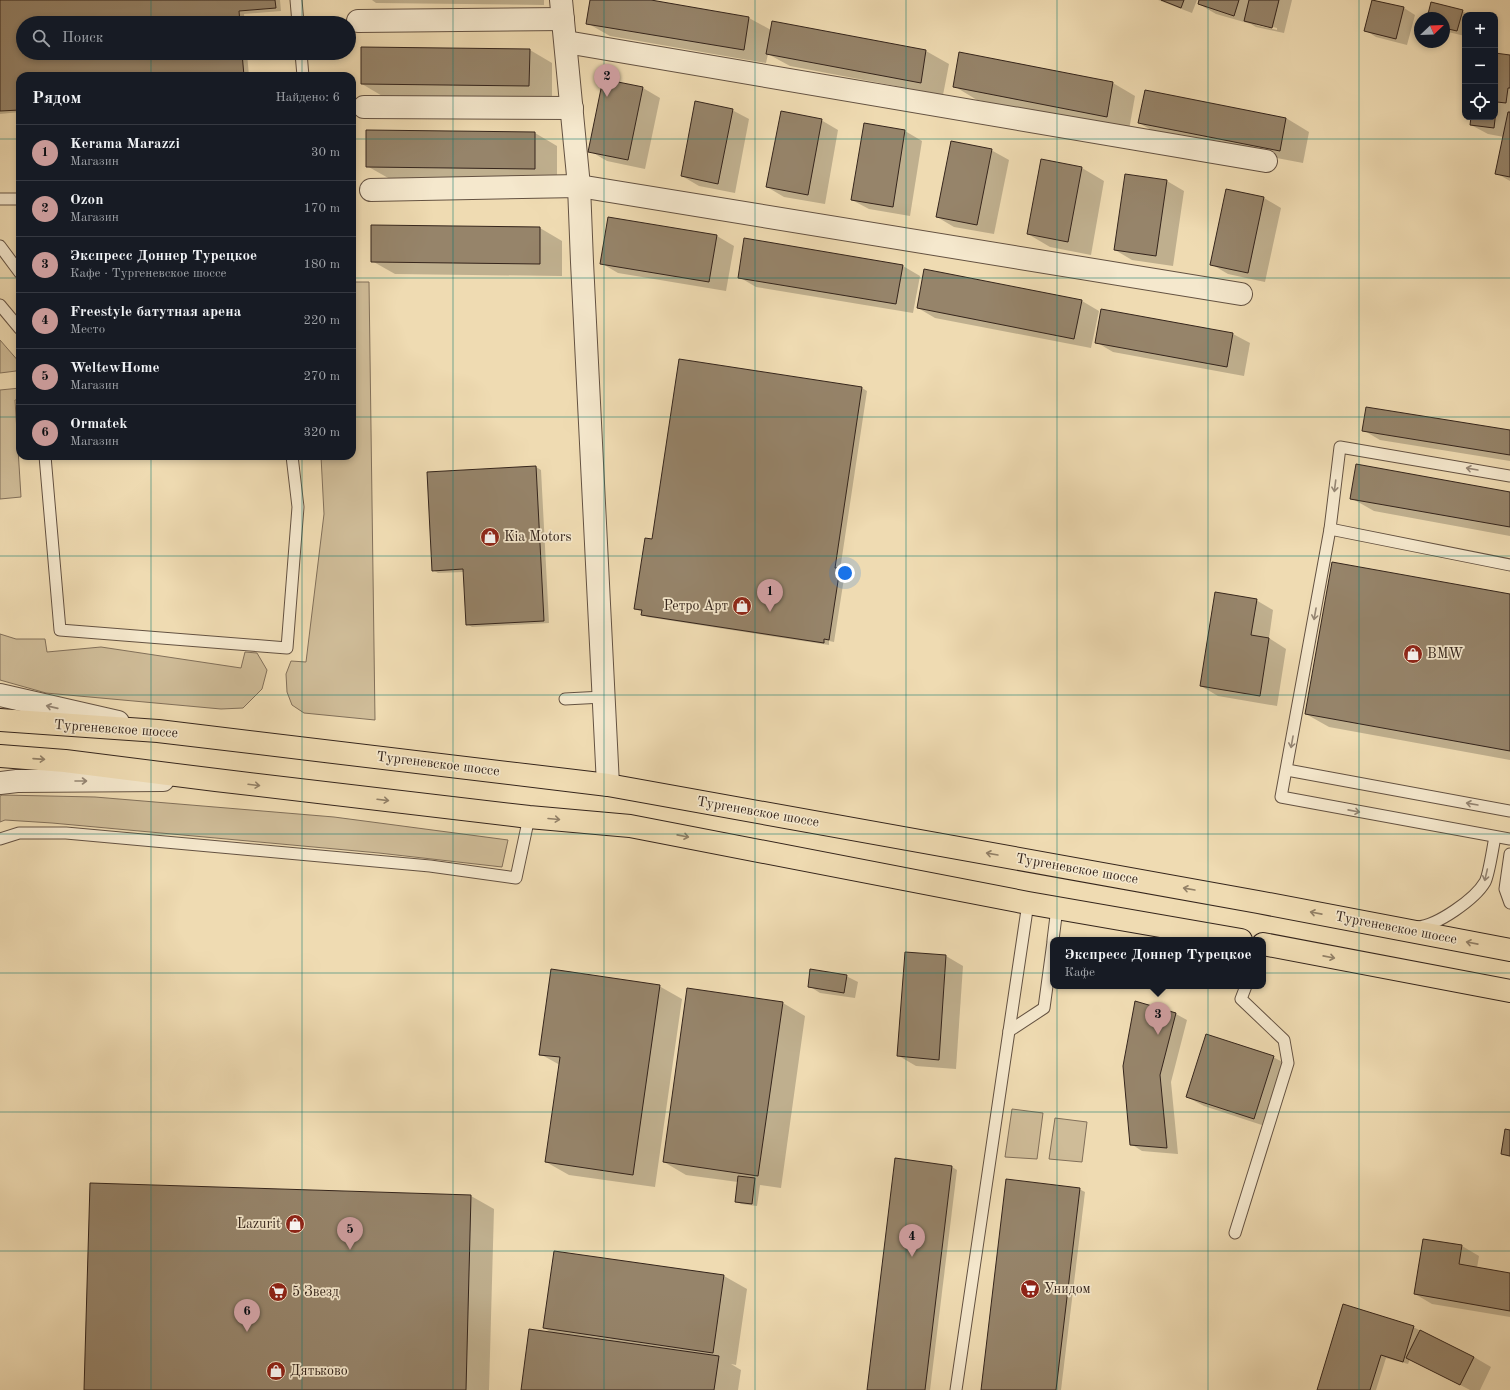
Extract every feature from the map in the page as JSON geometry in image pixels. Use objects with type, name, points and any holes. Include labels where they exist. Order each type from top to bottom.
[{"type":"highway","name":"Тургеневское шоссе","points":[[0,720],[158,731],[608,785],[1258,902],[1510,950]]},
{"type":"highway","points":[[0,756],[64,761],[529,817],[630,826],[1028,903],[1224,937]]},
{"type":"highway","points":[[1266,945],[1510,991]]},
{"type":"street","points":[[358,21],[562,10],[579,186],[608,785]]},
{"type":"street","points":[[566,42],[1266,161]]},
{"type":"street","points":[[364,107],[572,108]]},
{"type":"street","points":[[371,190],[579,186],[1241,294]]},
{"type":"street","points":[[0,695],[158,731]]},
{"type":"street","points":[[0,783],[216,780]]},
{"type":"lane","points":[[296,0],[297,16]]},
{"type":"lane","points":[[302,60],[303,72]]},
{"type":"lane","points":[[0,199],[16,199]]},
{"type":"lane","points":[[0,246],[16,268]]},
{"type":"lane","points":[[0,305],[16,324]]},
{"type":"lane","points":[[1510,476],[1340,447],[1330,529],[1281,797],[1510,839]]},
{"type":"lane","points":[[46,460],[60,630],[287,648],[298,507],[292,460]]},
{"type":"lane","points":[[1330,529],[1510,565]]},
{"type":"lane","points":[[565,699],[603,697]]},
{"type":"lane","points":[[1287,770],[1510,811]]},
{"type":"lane","points":[[0,839],[19,833],[66,833],[430,866],[516,878],[529,817]]},
{"type":"lane","points":[[1396,928],[1425,926],[1463,906],[1485,881],[1495,837]]},
{"type":"lane","points":[[1510,854],[1505,889],[1510,903]]},
{"type":"lane","points":[[956,1390],[1028,903]]},
{"type":"lane","points":[[1053,937],[1057,908]]},
{"type":"lane","points":[[1009,1031],[1044,1008],[1050,963]]},
{"type":"lane","points":[[1235,1233],[1288,1063],[1284,1040],[1241,1000],[1245,989]]},
{"type":"shaded area","points":[[356,282],[369,282],[375,720],[304,713],[292,705],[287,692],[286,674],[291,661],[306,662],[324,514],[321,460],[356,460]]},
{"type":"shaded area","points":[[0,340],[16,358],[16,371],[0,373]]},
{"type":"shaded area","points":[[16,388],[16,460],[19,460],[21,497],[0,499],[0,390]]},
{"type":"shaded area","points":[[0,634],[16,639],[45,639],[47,652],[101,647],[241,668],[245,652],[257,653],[267,670],[262,689],[243,708],[221,709],[46,693],[0,680]]},
{"type":"shaded area","points":[[0,796],[95,797],[334,817],[508,840],[502,867],[379,853],[52,823],[5,820],[0,822]]},
{"type":"shaded area","points":[[1012,1109],[1043,1113],[1037,1159],[1005,1157]]},
{"type":"shaded area","points":[[1055,1118],[1087,1122],[1082,1162],[1049,1159]]},
{"type":"building","points":[[0,0],[275,0],[276,8],[239,11],[239,16],[16,16],[16,60],[243,60],[244,72],[16,72],[16,110],[0,111]]},
{"type":"building","points":[[590,0],[651,0],[749,17],[744,50],[586,24]]},
{"type":"building","points":[[1161,0],[1184,0],[1181,8]]},
{"type":"building","points":[[1199,0],[1239,0],[1234,16],[1198,4]]},
{"type":"building","points":[[1249,0],[1279,0],[1272,28],[1244,21]]},
{"type":"building","points":[[1372,0],[1404,7],[1396,39],[1364,31]]},
{"type":"building","points":[[1431,2],[1463,10],[1457,31],[1450,29],[1450,12],[1428,12]]},
{"type":"building","points":[[772,21],[926,50],[921,83],[766,54]]},
{"type":"building","points":[[361,47],[530,49],[529,86],[361,84]]},
{"type":"building","points":[[959,52],[1113,82],[1107,117],[953,87]]},
{"type":"building","points":[[1498,53],[1510,55],[1510,88],[1508,88],[1506,103],[1498,102]]},
{"type":"building","points":[[603,79],[643,87],[628,160],[588,152]]},
{"type":"building","points":[[1145,90],[1286,118],[1280,151],[1138,123]]},
{"type":"building","points":[[695,101],[733,109],[718,184],[681,176]]},
{"type":"building","points":[[781,111],[822,119],[808,195],[766,187]]},
{"type":"building","points":[[1508,112],[1510,112],[1510,177],[1495,174]]},
{"type":"building","points":[[1471,120],[1495,120],[1494,128],[1470,125]]},
{"type":"building","points":[[864,123],[905,130],[893,207],[851,200]]},
{"type":"building","points":[[366,130],[535,132],[535,169],[366,167]]},
{"type":"building","points":[[951,141],[992,149],[977,225],[936,217]]},
{"type":"building","points":[[1041,159],[1082,167],[1068,242],[1027,234]]},
{"type":"building","points":[[1125,174],[1167,180],[1156,256],[1114,250]]},
{"type":"building","points":[[1226,189],[1264,197],[1248,273],[1210,265]]},
{"type":"building","points":[[608,217],[717,235],[709,282],[600,264]]},
{"type":"building","points":[[371,225],[540,227],[540,264],[371,262]]},
{"type":"building","points":[[744,238],[903,265],[896,304],[738,278]]},
{"type":"building","points":[[924,269],[1082,300],[1074,339],[917,308]]},
{"type":"building","points":[[1101,309],[1233,333],[1227,367],[1095,343]]},
{"type":"building","points":[[679,359],[862,387],[835,568],[840,568],[829,640],[824,639],[824,643],[641,615],[642,610],[634,609],[645,538],[652,539]]},
{"type":"building","points":[[1366,407],[1510,430],[1510,455],[1362,431]]},
{"type":"building","points":[[1356,464],[1510,492],[1510,527],[1350,499]]},
{"type":"building","points":[[536,466],[544,621],[466,625],[463,569],[432,571],[427,472]]},
{"type":"building","name":"BMW","points":[[1332,562],[1510,594],[1510,751],[1305,714]]},
{"type":"building","points":[[1215,592],[1257,599],[1251,635],[1269,638],[1260,696],[1200,686]]},
{"type":"building","points":[[905,952],[946,955],[939,1060],[897,1056]]},
{"type":"building","points":[[551,969],[660,985],[633,1175],[545,1162],[560,1057],[539,1055]]},
{"type":"building","points":[[810,969],[847,975],[844,993],[808,987]]},
{"type":"building","points":[[687,988],[783,1002],[758,1176],[663,1162]]},
{"type":"building","points":[[1135,1001],[1176,1013],[1160,1075],[1167,1148],[1130,1145],[1123,1066]]},
{"type":"building","points":[[1206,1034],[1274,1056],[1254,1119],[1186,1097]]},
{"type":"building","points":[[1505,1129],[1510,1130],[1510,1156],[1501,1154]]},
{"type":"building","points":[[895,1158],[952,1166],[925,1390],[867,1390]]},
{"type":"building","points":[[738,1176],[755,1178],[752,1204],[735,1202]]},
{"type":"building","name":"Унидом","points":[[1006,1179],[1080,1188],[1056,1390],[981,1390]]},
{"type":"building","name":"5 Звезд","points":[[90,1183],[471,1195],[466,1390],[84,1390]]},
{"type":"building","points":[[1423,1239],[1462,1245],[1459,1264],[1510,1273],[1510,1311],[1414,1294]]},
{"type":"building","points":[[554,1251],[724,1275],[713,1353],[543,1328]]},
{"type":"building","points":[[1343,1304],[1414,1326],[1403,1362],[1381,1355],[1370,1390],[1317,1390]]},
{"type":"building","points":[[529,1329],[719,1356],[714,1390],[521,1390]]},
{"type":"building","points":[[1420,1330],[1474,1357],[1460,1385],[1406,1358]]},
{"type":"place","name":"Ozon","points":[[607,97]]},
{"type":"place","name":"Kia Motors","points":[[490,537]]},
{"type":"place","name":"Ретро Арт","points":[[742,606]]},
{"type":"place","name":"Kerama Marazzi","points":[[770,612]]},
{"type":"place","name":"BMW","points":[[1413,654]]},
{"type":"place","name":"Экспресс Доннер Турецкое","points":[[1158,1035]]},
{"type":"place","name":"Lazurit","points":[[295,1224]]},
{"type":"place","name":"WeltewHome","points":[[350,1250]]},
{"type":"place","name":"Freestyle батутная арена","points":[[912,1257]]},
{"type":"place","name":"Унидом","points":[[1030,1289]]},
{"type":"place","name":"5 Звезд","points":[[278,1292]]},
{"type":"place","name":"Ormatek","points":[[247,1332]]},
{"type":"place","name":"Дятьково","points":[[276,1371]]}]
